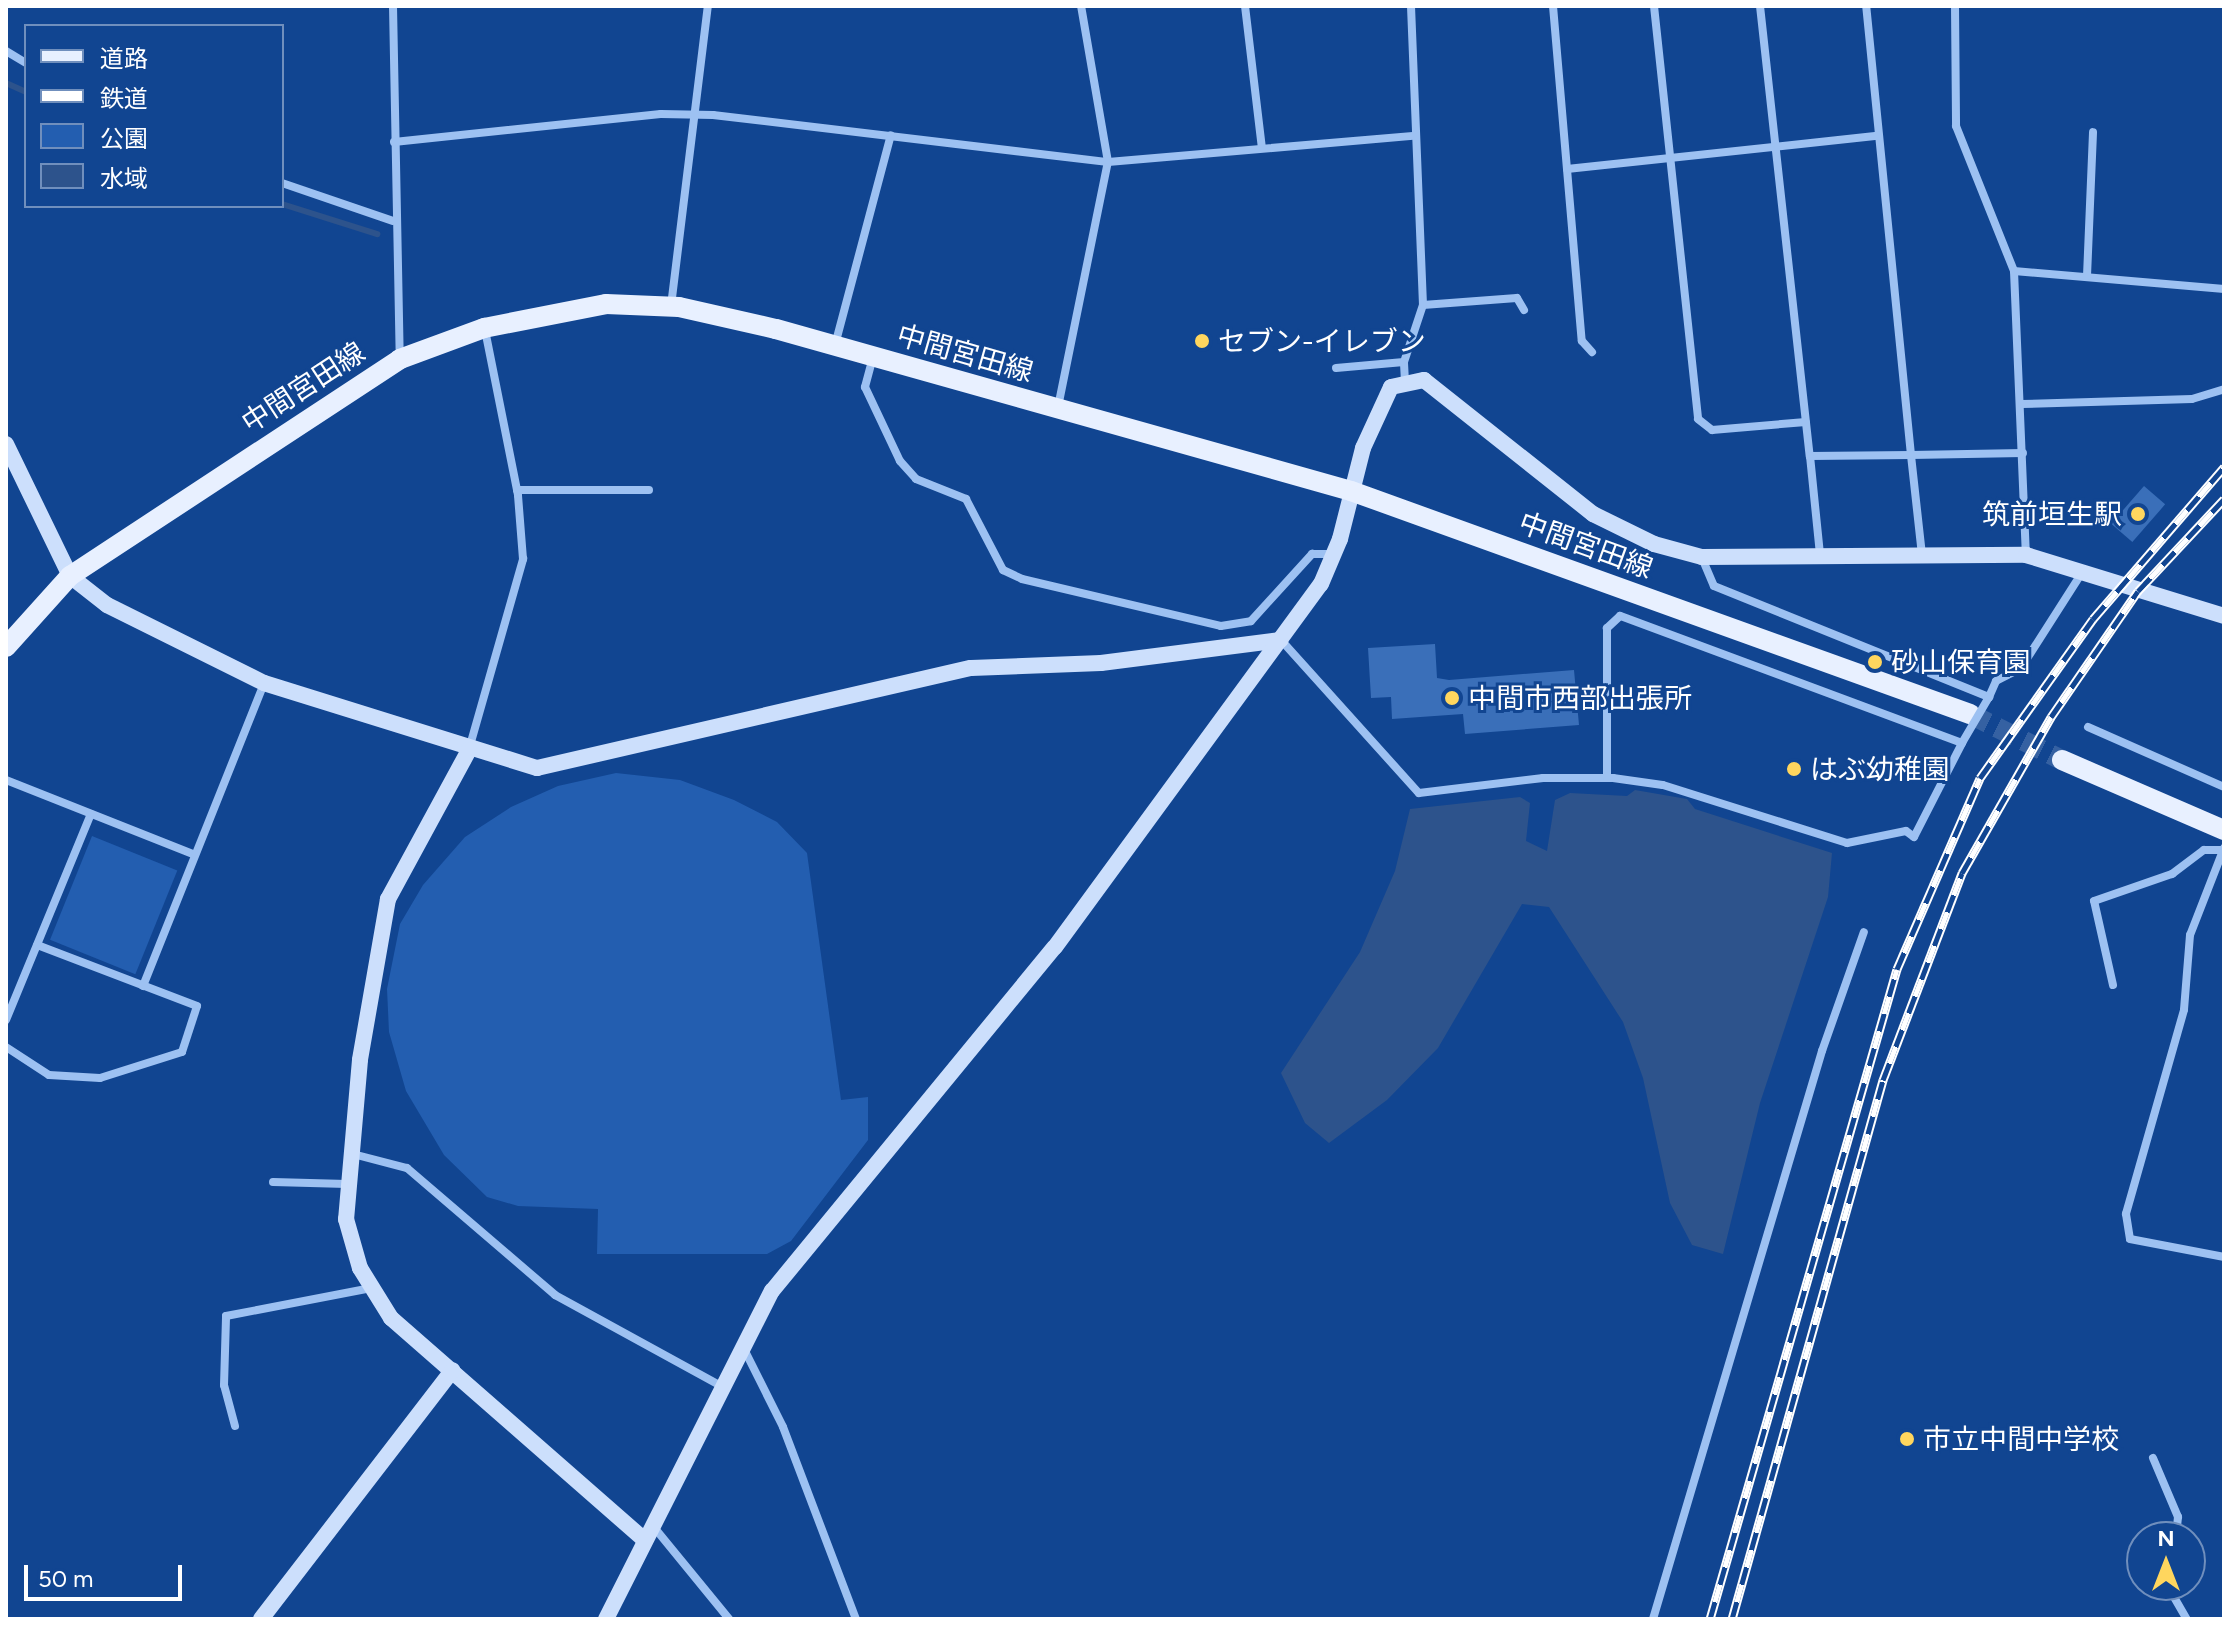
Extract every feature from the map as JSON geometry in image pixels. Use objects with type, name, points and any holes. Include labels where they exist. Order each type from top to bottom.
[{"type":"main road","name":"中間宮田線","points":[[6,647],[70,576],[400,359],[484,328],[606,304],[671,307],[835,345],[1351,491],[1970,714]]},
{"type":"main road","points":[[2062,760],[2224,830]]},
{"type":"street","points":[[393,6],[393,221],[400,359]]},
{"type":"street","points":[[671,307],[708,6]]},
{"type":"street","points":[[1058,408],[1108,162],[1081,6]]},
{"type":"street","points":[[1245,6],[1262,148]]},
{"type":"street","points":[[1405,382],[1404,362],[1423,305],[1413,136],[1411,6]]},
{"type":"street","points":[[1553,6],[1582,341],[1592,352]]},
{"type":"street","points":[[1654,6],[1698,419],[1712,430],[1806,422]]},
{"type":"street","points":[[1760,6],[1820,555]]},
{"type":"street","points":[[1866,6],[1922,555]]},
{"type":"street","points":[[1955,6],[1956,126],[2014,271],[2026,555]]},
{"type":"street","points":[[6,51],[24,62]]},
{"type":"street","points":[[394,142],[696,114],[1108,162],[1413,136]]},
{"type":"street","points":[[2087,276],[2093,132]]},
{"type":"street","points":[[835,345],[891,135]]},
{"type":"street","points":[[1567,169],[1877,136]]},
{"type":"street","points":[[284,184],[393,221]]},
{"type":"street","points":[[2014,271],[2224,289]]},
{"type":"street","points":[[1423,305],[1517,298],[1524,310]]},
{"type":"street","points":[[484,328],[523,530],[519,584],[469,750],[388,899],[348,1153],[346,1219],[372,1288],[391,1318],[649,1533],[729,1619]]},
{"type":"street","points":[[874,356],[865,387],[900,461],[916,479],[966,499],[1003,570],[1013,575],[1221,626],[1251,621],[1312,554],[1334,554]]},
{"type":"street","points":[[1336,368],[1404,362]]},
{"type":"street","points":[[606,1619],[772,1291],[1055,947],[1321,584],[1334,554],[1381,400],[1405,382],[1424,380],[1438,389],[1593,514],[1654,544],[1702,557],[2026,555],[2224,616]]},
{"type":"street","points":[[2022,404],[2192,399],[2224,389]]},
{"type":"street","points":[[6,444],[70,576],[133,619],[264,683],[469,750],[537,768],[971,668],[1101,663],[1281,640]]},
{"type":"street","points":[[1810,456],[2023,453]]},
{"type":"street","points":[[517,490],[649,490]]},
{"type":"street","points":[[1702,557],[1714,586],[1989,697]]},
{"type":"street","points":[[1281,640],[1419,793],[1543,778],[1607,778],[1663,785],[1847,843],[1906,831],[1914,837],[1996,681],[2021,668],[2081,574]]},
{"type":"street","points":[[1607,778],[1607,628],[1620,616],[1962,743]]},
{"type":"street","points":[[143,986],[264,683]]},
{"type":"street","points":[[2088,727],[2224,787]]},
{"type":"street","points":[[6,780],[195,855]]},
{"type":"street","points":[[6,1020],[91,814]]},
{"type":"street","points":[[2113,985],[2094,901],[2172,874],[2204,850],[2224,849],[2190,935],[2184,1010],[2126,1214],[2130,1239],[2224,1257]]},
{"type":"street","points":[[1653,1619],[1822,1051],[1864,932]]},
{"type":"street","points":[[6,1047],[49,1075],[77,1080],[182,1052],[197,1006],[37,945]]},
{"type":"street","points":[[348,1153],[407,1168],[555,1295],[725,1388]]},
{"type":"street","points":[[273,1182],[347,1184]]},
{"type":"street","points":[[235,1426],[224,1385],[226,1316],[372,1288]]},
{"type":"street","points":[[744,1349],[783,1427],[856,1619]]},
{"type":"street","points":[[261,1619],[453,1370]]},
{"type":"street","points":[[2153,1458],[2178,1521]]},
{"type":"street","points":[[2176,1601],[2187,1619]]},
{"type":"green space","points":[[616,773],[680,780],[734,800],[777,822],[807,853],[841,1100],[868,1097],[868,1140],[791,1241],[767,1254],[597,1254],[598,1209],[518,1206],[487,1197],[444,1155],[406,1091],[389,1032],[387,989],[400,924],[423,885],[465,837],[511,807],[558,786]]},
{"type":"green space","points":[[92,836],[177,870],[135,974],[50,940]]},
{"type":"water","points":[[1635,790],[1687,799],[1695,809],[1832,853],[1828,897],[1760,1103],[1723,1254],[1692,1245],[1670,1203],[1643,1078],[1623,1022],[1549,907],[1522,904],[1438,1048],[1387,1100],[1329,1143],[1305,1123],[1281,1073],[1360,952],[1395,871],[1410,809],[1520,797],[1530,803],[1526,841],[1547,851],[1555,800],[1570,793],[1627,796]]},
{"type":"building","name":"筑前垣生駅","points":[[2144,486],[2165,504],[2132,542],[2111,524]]},
{"type":"building","points":[[1435,644],[1437,678],[1449,680],[1574,670],[1579,725],[1465,734],[1463,714],[1392,719],[1391,697],[1371,698],[1368,648]]},
{"type":"waterway","points":[[6,83],[24,91]]},
{"type":"waterway","points":[[284,205],[377,234]]},
{"type":"tunnel","points":[[1970,714],[2062,760]]},
{"type":"railway","points":[[1710,1619],[1897,969],[1980,778],[2093,619],[2224,467]]},
{"type":"railway","points":[[1732,1619],[1883,1080],[1962,873],[2051,717],[2138,591],[2224,499]]},
{"type":"place","name":"セブン-イレブン","points":[[1202,341]]},
{"type":"place","name":"筑前垣生駅","points":[[2138,514]]},
{"type":"place","name":"砂山保育園","points":[[1875,662]]},
{"type":"place","name":"中間市西部出張所","points":[[1452,698]]},
{"type":"place","name":"はぶ幼稚園","points":[[1794,769]]},
{"type":"place","name":"市立中間中学校","points":[[1907,1439]]}]
